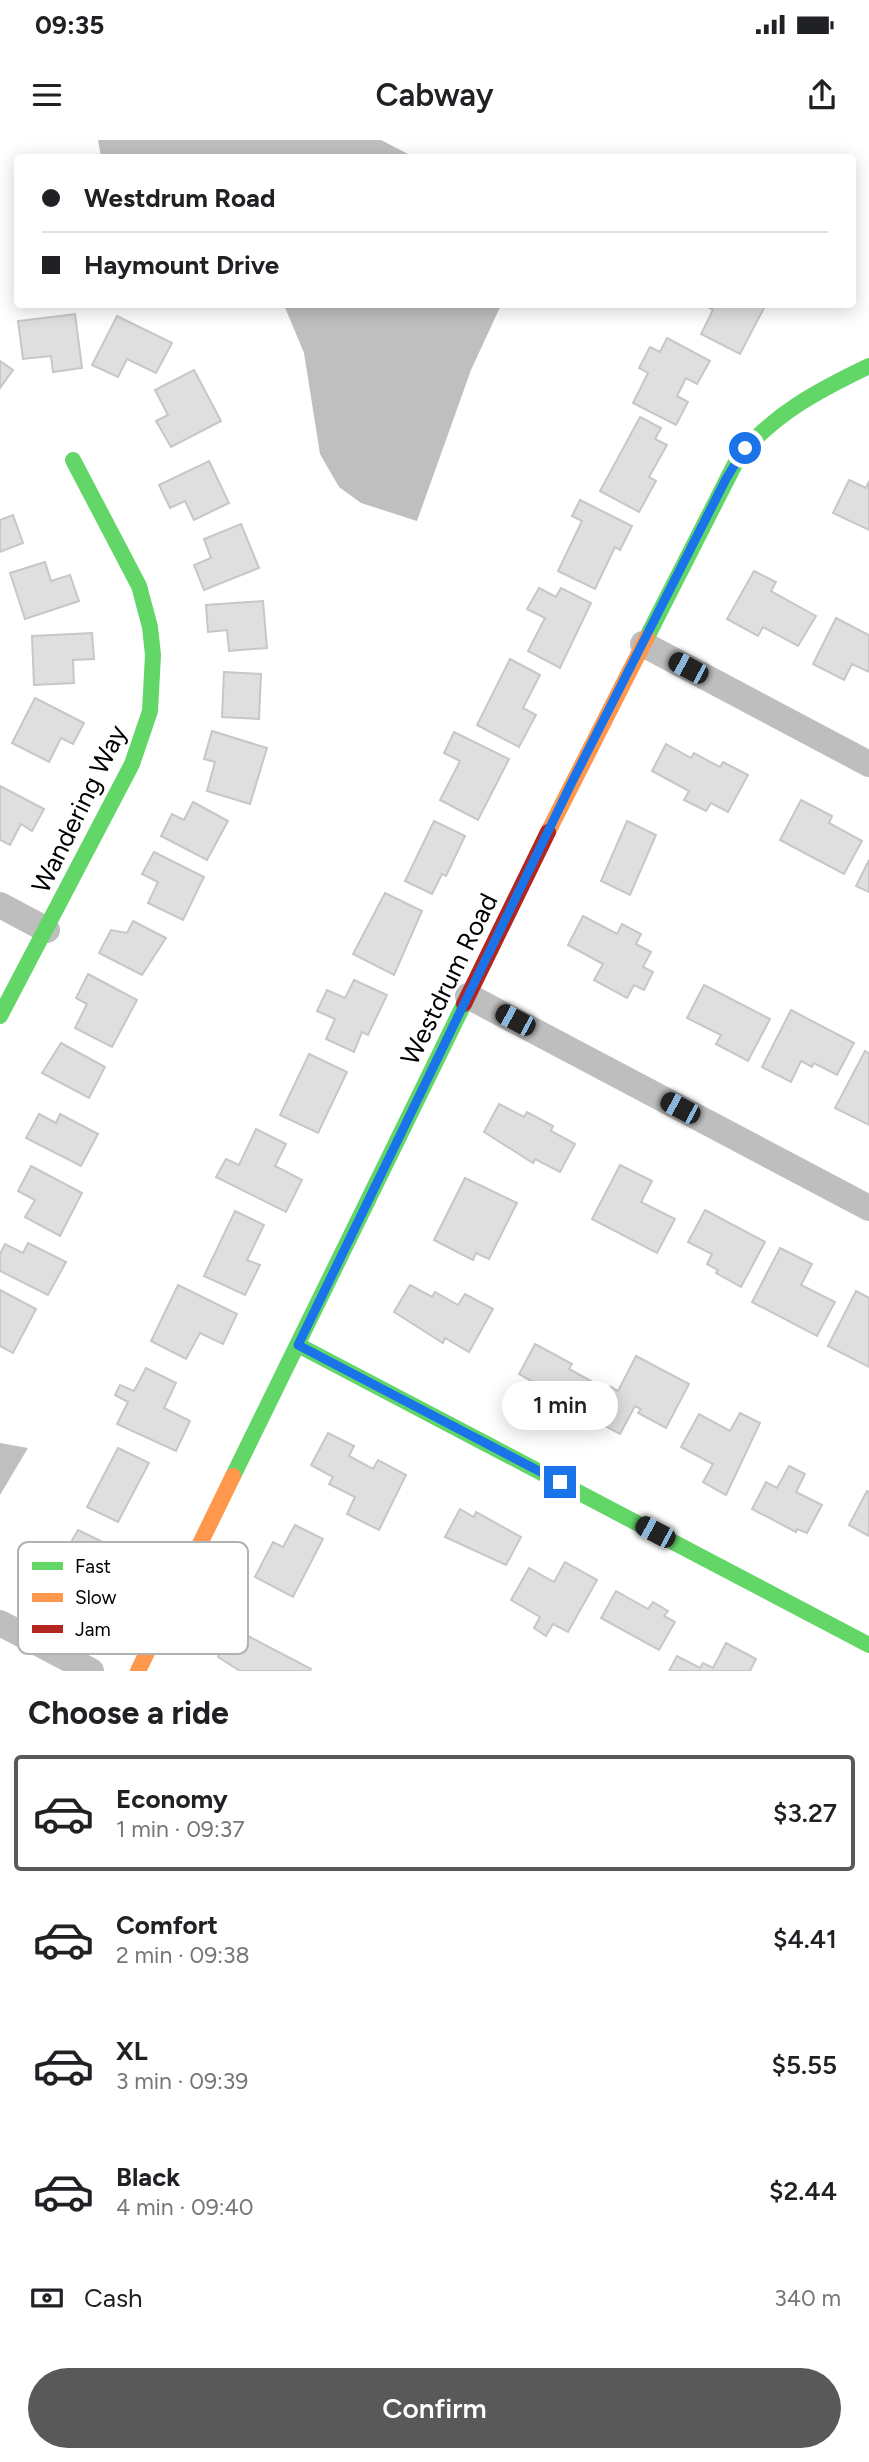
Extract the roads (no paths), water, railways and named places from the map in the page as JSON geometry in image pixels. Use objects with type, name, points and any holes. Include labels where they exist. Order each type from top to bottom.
[{"type":"street","name":"Westdrum Road","points":[[201,1542],[468,996],[726,479],[752,439],[799,401],[869,366]]},
{"type":"street","name":"Wandering Way","points":[[0,1016],[132,764],[147,725],[153,683],[150,627],[139,586],[73,460]]},
{"type":"street","points":[[643,644],[869,764]]},
{"type":"street","points":[[0,905],[47,930]]},
{"type":"street","points":[[468,996],[869,1208]]},
{"type":"street","points":[[298,1345],[869,1645]]},
{"type":"street","points":[[0,1623],[18,1632]]},
{"type":"street","points":[[59,1654],[91,1671]]},
{"type":"street","name":"Westdrum Road","points":[[138,1671],[146,1654]]}]
